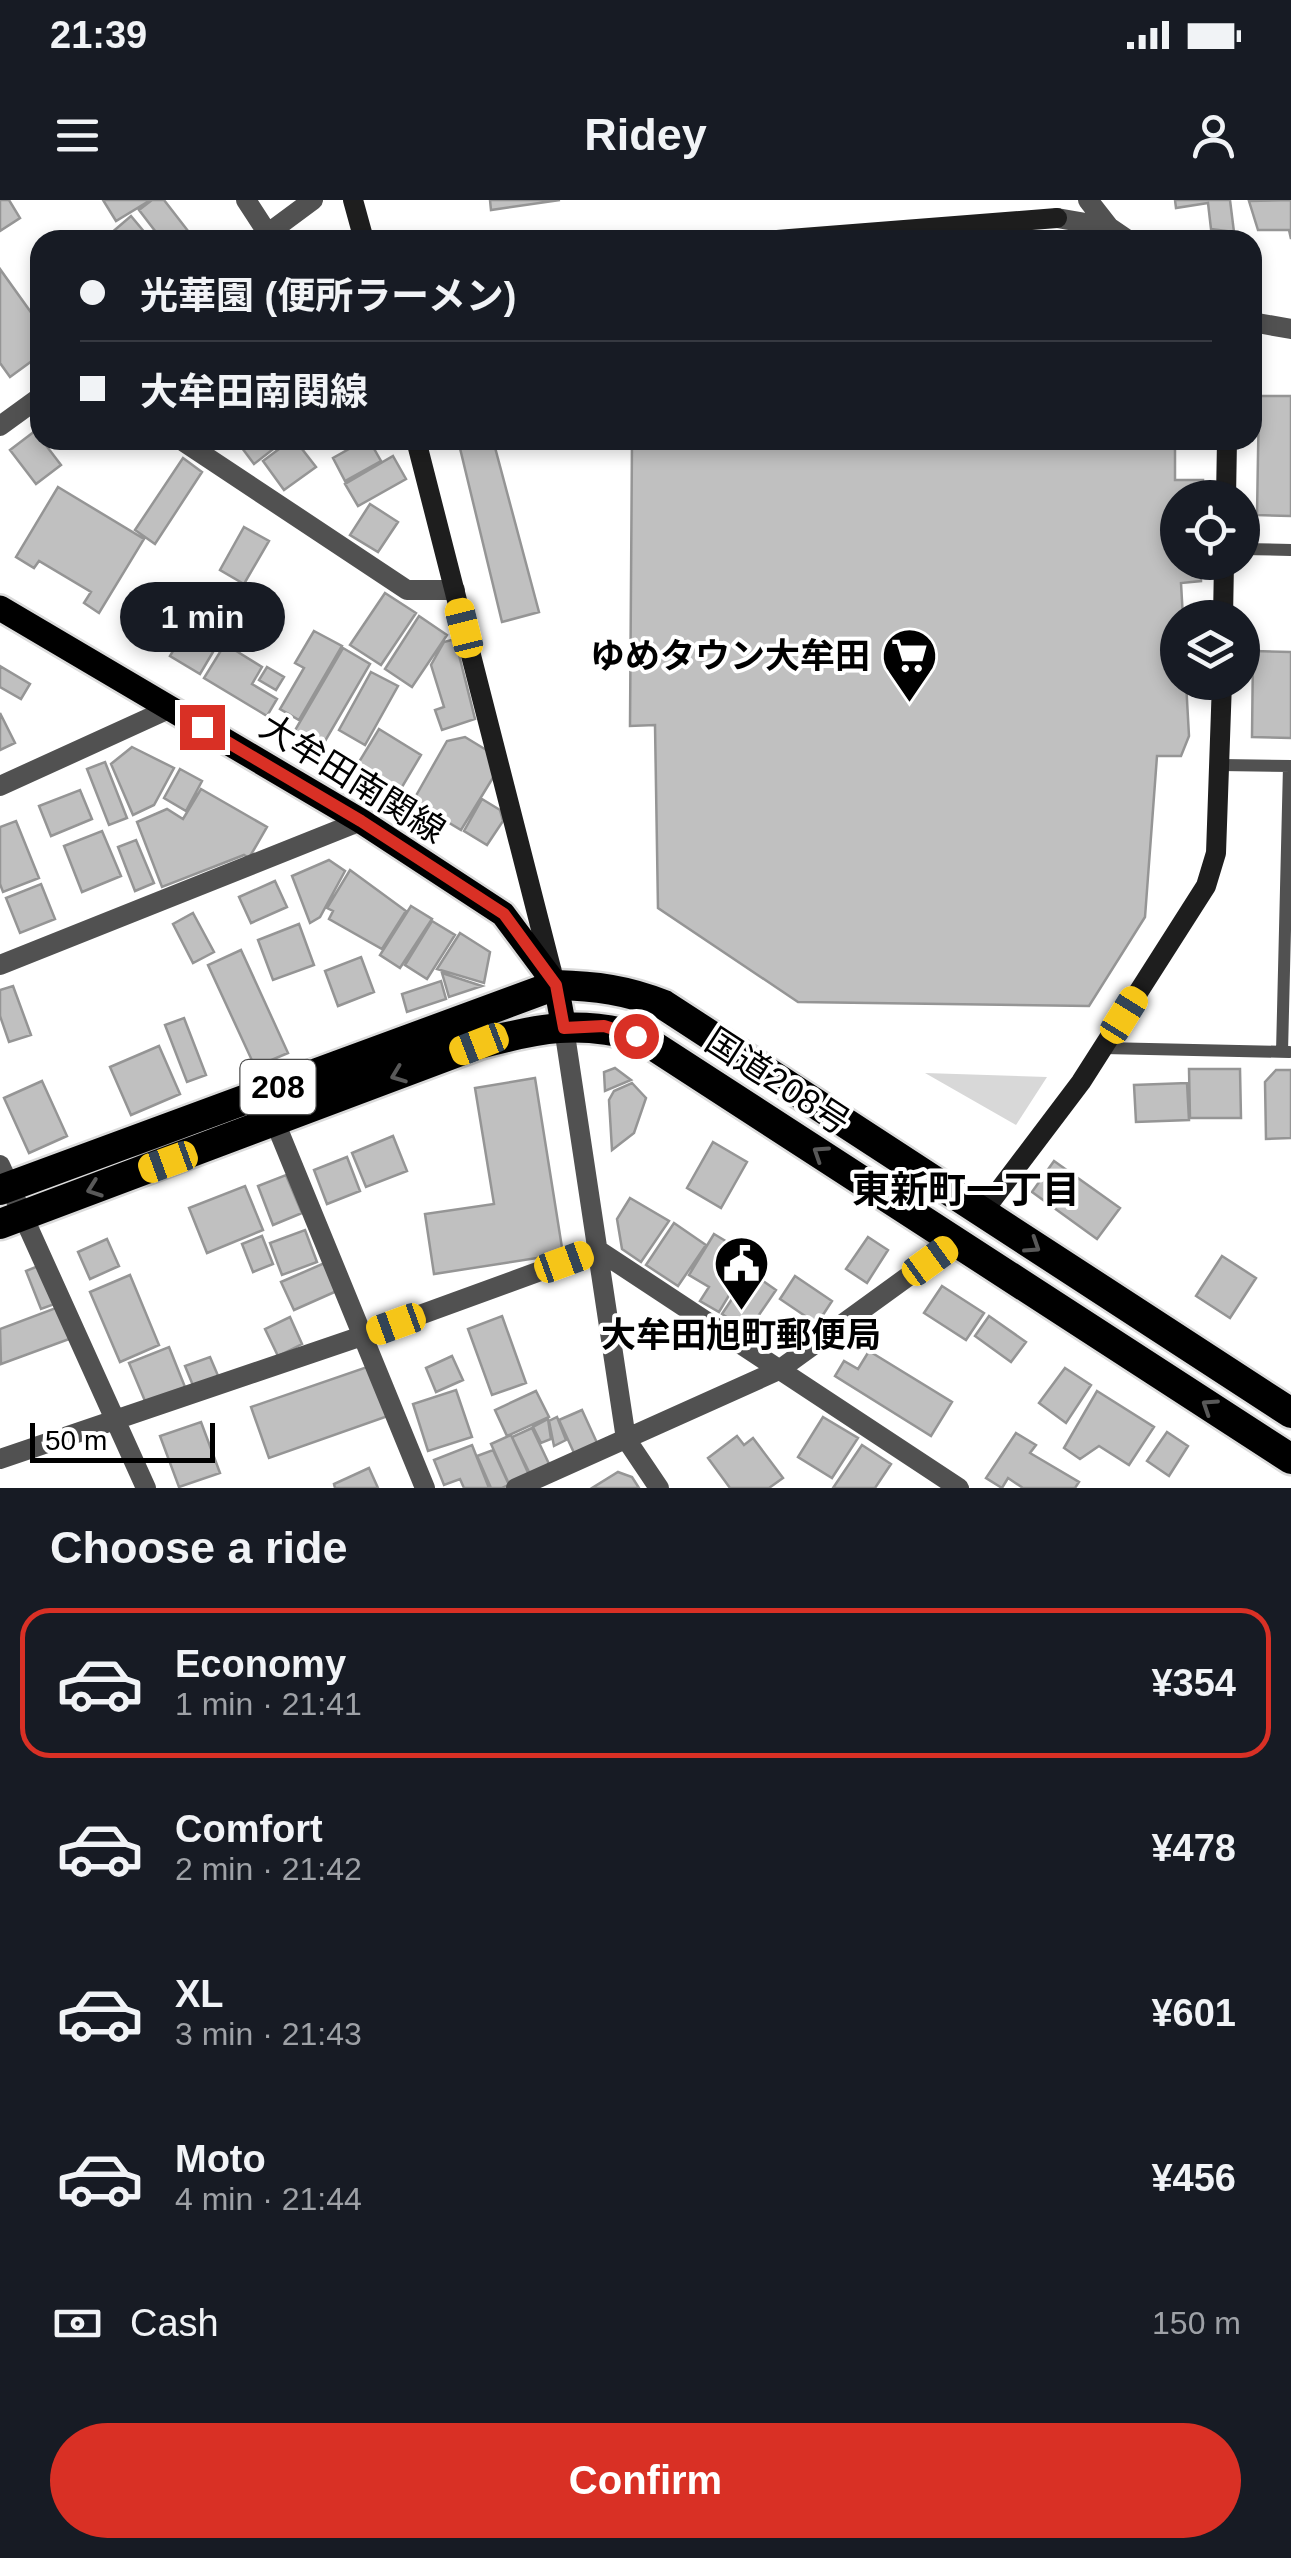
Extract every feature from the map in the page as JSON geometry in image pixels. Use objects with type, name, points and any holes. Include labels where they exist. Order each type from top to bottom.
[{"type":"highway","name":"国道208号","points":[[3,1180],[556,985],[598,986],[631,992],[664,1005],[1291,1413]]},
{"type":"highway","name":"国道208号","points":[[12,1220],[479,1044],[536,1029],[604,1026],[640,1037],[1291,1460]]},
{"type":"main road","name":"大牟田南関線","points":[[0,608],[361,821],[504,914],[556,985],[564,1028]]},
{"type":"street","points":[[246,200],[261,230]]},
{"type":"street","points":[[273,230],[312,200]]},
{"type":"street","points":[[353,200],[361,230]]},
{"type":"street","points":[[1088,200],[1113,230]]},
{"type":"street","points":[[904,230],[1057,218],[1109,227]]},
{"type":"street","points":[[1262,324],[1291,329]]},
{"type":"street","points":[[0,426],[30,404]]},
{"type":"street","points":[[197,450],[407,590],[455,590]]},
{"type":"street","points":[[419,450],[556,985]]},
{"type":"street","points":[[1226,480],[1227,450]]},
{"type":"street","points":[[982,1213],[1104,1048],[1206,886],[1216,853],[1222,700]]},
{"type":"street","points":[[0,786],[170,708]]},
{"type":"street","points":[[0,965],[361,821]]},
{"type":"street","points":[[564,1028],[626,1439],[659,1488]]},
{"type":"street","points":[[275,1122],[425,1488]]},
{"type":"street","points":[[3,1180],[12,1220],[116,1421],[146,1488]]},
{"type":"street","points":[[516,1488],[780,1370],[956,1241]]},
{"type":"street","points":[[0,1459],[362,1336],[598,1250]]},
{"type":"street","points":[[598,1250],[960,1488]]},
{"type":"lane","points":[[1260,549],[1291,550]]},
{"type":"lane","points":[[1104,1048],[1287,1052],[1290,766],[1220,765]]},
{"type":"shaded area","points":[[925,1073],[1047,1077],[1016,1125]]},
{"type":"building","points":[[0,200],[9,200],[20,218],[0,231]]},
{"type":"building","points":[[103,200],[148,200],[149,201],[116,221]]},
{"type":"building","points":[[152,200],[164,200],[187,230],[154,230],[139,210]]},
{"type":"building","points":[[490,200],[560,200],[491,210]]},
{"type":"building","points":[[1175,200],[1230,200],[1234,230],[1211,229],[1208,203],[1176,208]]},
{"type":"building","points":[[1291,200],[1291,239],[1289,230],[1258,230],[1249,201]]},
{"type":"building","points":[[131,216],[143,230],[115,230]]},
{"type":"building","points":[[0,269],[30,311],[30,362],[10,377],[0,363]]},
{"type":"building","points":[[1262,396],[1291,396],[1291,516],[1260,515],[1258,480]]},
{"type":"building","points":[[30,435],[30,450],[50,450],[61,465],[36,484],[10,450]]},
{"type":"building","points":[[244,450],[272,450],[254,464]]},
{"type":"building","points":[[278,450],[303,450],[316,467],[284,490],[263,461]]},
{"type":"building","points":[[347,450],[375,450],[381,461],[345,481],[333,458]]},
{"type":"building","name":"ゆめタウン大牟田","points":[[460,450],[496,450],[539,612],[502,622]]},
{"type":"building","name":"ゆめタウン大牟田","points":[[632,450],[1175,450],[1175,480],[1160,480],[1160,580],[1201,581],[1181,583],[1182,600],[1160,600],[1160,700],[1187,700],[1189,736],[1181,756],[1157,756],[1145,917],[1089,1006],[798,1002],[658,908],[655,725],[630,726]]},
{"type":"building","points":[[393,456],[406,479],[358,506],[345,484]]},
{"type":"building","points":[[183,458],[202,472],[155,544],[135,530]]},
{"type":"building","points":[[58,487],[144,539],[99,613],[84,603],[91,592],[39,561],[34,568],[16,557]]},
{"type":"building","points":[[370,504],[398,522],[378,552],[350,535]]},
{"type":"building","points":[[244,527],[269,541],[244,584],[220,570]]},
{"type":"building","points":[[385,593],[416,613],[381,665],[350,645]]},
{"type":"building","points":[[202,602],[232,620],[200,674],[170,656]]},
{"type":"building","points":[[419,616],[447,635],[412,687],[385,669]]},
{"type":"building","points":[[314,631],[342,646],[299,720],[280,709],[304,668],[295,663]]},
{"type":"building","points":[[455,639],[475,719],[442,730],[435,710],[444,707],[431,665],[444,642]]},
{"type":"building","points":[[225,644],[262,667],[252,684],[277,699],[267,716],[204,678]]},
{"type":"building","points":[[343,648],[370,664],[321,748],[294,732]]},
{"type":"building","points":[[1260,651],[1291,652],[1291,738],[1252,737],[1252,700],[1260,700]]},
{"type":"building","points":[[0,666],[30,684],[21,699],[0,687]]},
{"type":"building","points":[[267,667],[284,677],[276,690],[259,680]]},
{"type":"building","points":[[371,672],[398,686],[365,745],[339,730]]},
{"type":"building","points":[[0,713],[15,743],[0,750]]},
{"type":"building","points":[[379,729],[421,755],[399,792],[356,767]]},
{"type":"building","points":[[465,737],[488,751],[494,776],[461,830],[413,801],[447,741]]},
{"type":"building","points":[[132,747],[174,768],[154,805],[133,815],[111,764]]},
{"type":"building","points":[[105,762],[127,818],[109,825],[87,769]]},
{"type":"building","points":[[180,769],[202,781],[186,811],[164,798]]},
{"type":"building","points":[[201,789],[267,827],[249,858],[244,855],[162,887],[137,822],[167,809],[183,819]]},
{"type":"building","points":[[80,790],[92,819],[51,836],[39,806]]},
{"type":"building","points":[[482,799],[500,810],[503,821],[487,845],[464,831]]},
{"type":"building","points":[[16,821],[39,878],[3,892],[0,827]]},
{"type":"building","points":[[102,831],[121,876],[82,892],[64,846]]},
{"type":"building","points":[[136,840],[154,883],[135,891],[118,847]]},
{"type":"building","points":[[329,860],[345,871],[320,917],[310,923],[292,876]]},
{"type":"building","points":[[350,870],[406,911],[382,949],[329,919],[333,911],[327,908]]},
{"type":"building","points":[[275,881],[287,907],[251,923],[239,897]]},
{"type":"building","points":[[41,884],[55,919],[20,933],[6,898]]},
{"type":"building","points":[[411,906],[432,919],[400,968],[380,955]]},
{"type":"building","points":[[193,913],[214,952],[193,963],[173,924]]},
{"type":"building","points":[[432,921],[455,935],[427,979],[405,965]]},
{"type":"building","points":[[299,924],[314,965],[273,980],[258,940]]},
{"type":"building","points":[[460,933],[490,952],[484,983],[437,969]]},
{"type":"building","points":[[241,950],[288,1053],[255,1067],[208,965]]},
{"type":"building","points":[[361,957],[374,992],[338,1006],[325,971]]},
{"type":"building","points":[[442,973],[482,986],[449,997]]},
{"type":"building","points":[[441,981],[446,999],[407,1012],[402,994]]},
{"type":"building","points":[[13,986],[31,1035],[9,1042],[0,1016],[0,990]]},
{"type":"building","points":[[184,1018],[206,1075],[187,1082],[165,1025]]},
{"type":"building","points":[[159,1046],[180,1094],[131,1115],[110,1067]]},
{"type":"building","points":[[615,1068],[631,1080],[605,1091],[604,1072]]},
{"type":"building","points":[[1189,1069],[1240,1069],[1241,1118],[1190,1118]]},
{"type":"building","points":[[1276,1070],[1291,1070],[1291,1138],[1266,1139],[1265,1082]]},
{"type":"building","points":[[535,1078],[563,1254],[434,1274],[425,1214],[494,1204],[475,1088]]},
{"type":"building","points":[[42,1081],[67,1136],[29,1153],[4,1098]]},
{"type":"building","points":[[632,1083],[646,1098],[634,1133],[612,1150],[609,1100],[614,1091]]},
{"type":"building","points":[[1187,1083],[1189,1120],[1136,1122],[1134,1085]]},
{"type":"building","points":[[393,1136],[407,1171],[366,1187],[352,1153]]},
{"type":"building","points":[[713,1142],[747,1162],[721,1208],[687,1188]]},
{"type":"building","points":[[347,1157],[360,1191],[327,1204],[314,1170]]},
{"type":"building","points":[[1054,1161],[1120,1208],[1097,1239],[1032,1192]]},
{"type":"building","points":[[286,1175],[302,1213],[273,1225],[258,1186]]},
{"type":"building","points":[[245,1186],[263,1230],[207,1253],[189,1208]]},
{"type":"building","points":[[630,1198],[669,1221],[641,1262],[622,1249],[617,1219]]},
{"type":"building","points":[[674,1223],[706,1245],[678,1286],[646,1265]]},
{"type":"building","points":[[305,1230],[317,1262],[282,1275],[270,1243]]},
{"type":"building","points":[[714,1234],[752,1257],[719,1312],[700,1301],[709,1287],[689,1275]]},
{"type":"building","points":[[262,1236],[273,1264],[253,1272],[242,1244]]},
{"type":"building","points":[[868,1237],[888,1250],[867,1283],[846,1269]]},
{"type":"building","points":[[107,1239],[119,1266],[90,1279],[78,1252]]},
{"type":"building","points":[[1222,1256],[1256,1278],[1230,1318],[1196,1296]]},
{"type":"building","points":[[327,1262],[339,1290],[294,1310],[281,1282]]},
{"type":"building","points":[[46,1263],[60,1302],[41,1309],[26,1271]]},
{"type":"building","points":[[750,1272],[776,1290],[748,1331],[722,1314]]},
{"type":"building","points":[[130,1275],[159,1345],[120,1362],[90,1292]]},
{"type":"building","points":[[795,1276],[832,1301],[817,1324],[780,1299]]},
{"type":"building","points":[[942,1286],[984,1313],[966,1340],[924,1313]]},
{"type":"building","points":[[61,1306],[72,1338],[1,1364],[0,1329]]},
{"type":"building","points":[[502,1316],[526,1383],[492,1395],[468,1329]]},
{"type":"building","points":[[989,1316],[1026,1342],[1011,1362],[975,1336]]},
{"type":"building","points":[[290,1317],[302,1344],[278,1356],[265,1329]]},
{"type":"building","points":[[169,1347],[187,1392],[148,1408],[129,1363]]},
{"type":"building","points":[[869,1351],[952,1402],[931,1436],[835,1376],[844,1361],[858,1369]]},
{"type":"building","points":[[452,1356],[463,1380],[436,1392],[426,1368]]},
{"type":"building","points":[[210,1357],[219,1378],[194,1388],[185,1366]]},
{"type":"building","points":[[370,1366],[388,1416],[269,1458],[251,1407]]},
{"type":"building","points":[[1065,1368],[1091,1385],[1066,1423],[1039,1403]]},
{"type":"building","points":[[456,1390],[472,1437],[428,1451],[413,1404]]},
{"type":"building","points":[[536,1391],[549,1417],[507,1436],[495,1410]]},
{"type":"building","points":[[1097,1391],[1154,1427],[1129,1465],[1099,1446],[1080,1459],[1064,1448]]},
{"type":"building","points":[[582,1410],[598,1445],[575,1455],[559,1420]]},
{"type":"building","points":[[557,1417],[566,1440],[554,1446],[549,1421]]},
{"type":"building","points":[[823,1417],[858,1438],[832,1478],[798,1457]]},
{"type":"building","points":[[548,1419],[551,1439],[541,1443],[533,1427]]},
{"type":"building","points":[[201,1422],[220,1473],[179,1487],[160,1436]]},
{"type":"building","points":[[532,1428],[550,1466],[531,1476],[512,1437]]},
{"type":"building","points":[[1167,1432],[1188,1446],[1169,1476],[1147,1461]]},
{"type":"building","points":[[1016,1433],[1036,1445],[1030,1453],[1079,1482],[1075,1488],[1023,1488],[1008,1478],[1002,1488],[986,1478]]},
{"type":"building","points":[[511,1435],[529,1475],[509,1484],[491,1444]]},
{"type":"building","points":[[737,1436],[744,1445],[753,1438],[783,1478],[769,1488],[730,1488],[708,1458]]},
{"type":"building","points":[[472,1445],[489,1488],[464,1488],[460,1479],[444,1485],[434,1460]]},
{"type":"building","points":[[862,1445],[891,1464],[875,1488],[833,1488]]},
{"type":"building","points":[[493,1450],[509,1485],[502,1488],[491,1488],[477,1456]]},
{"type":"building","points":[[369,1468],[378,1488],[335,1488],[334,1484]]},
{"type":"building","points":[[618,1472],[632,1477],[639,1488],[592,1488]]},
{"type":"place","name":"ゆめタウン大牟田","points":[[909,704]]},
{"type":"place","name":"大牟田旭町郵便局","points":[[741,1312]]},
{"type":"district","name":"東新町一丁目","points":[[966,1190]]},
{"type":"route","points":[[202,727],[361,821],[504,914],[556,985],[564,1028],[604,1026],[636,1036]]}]
